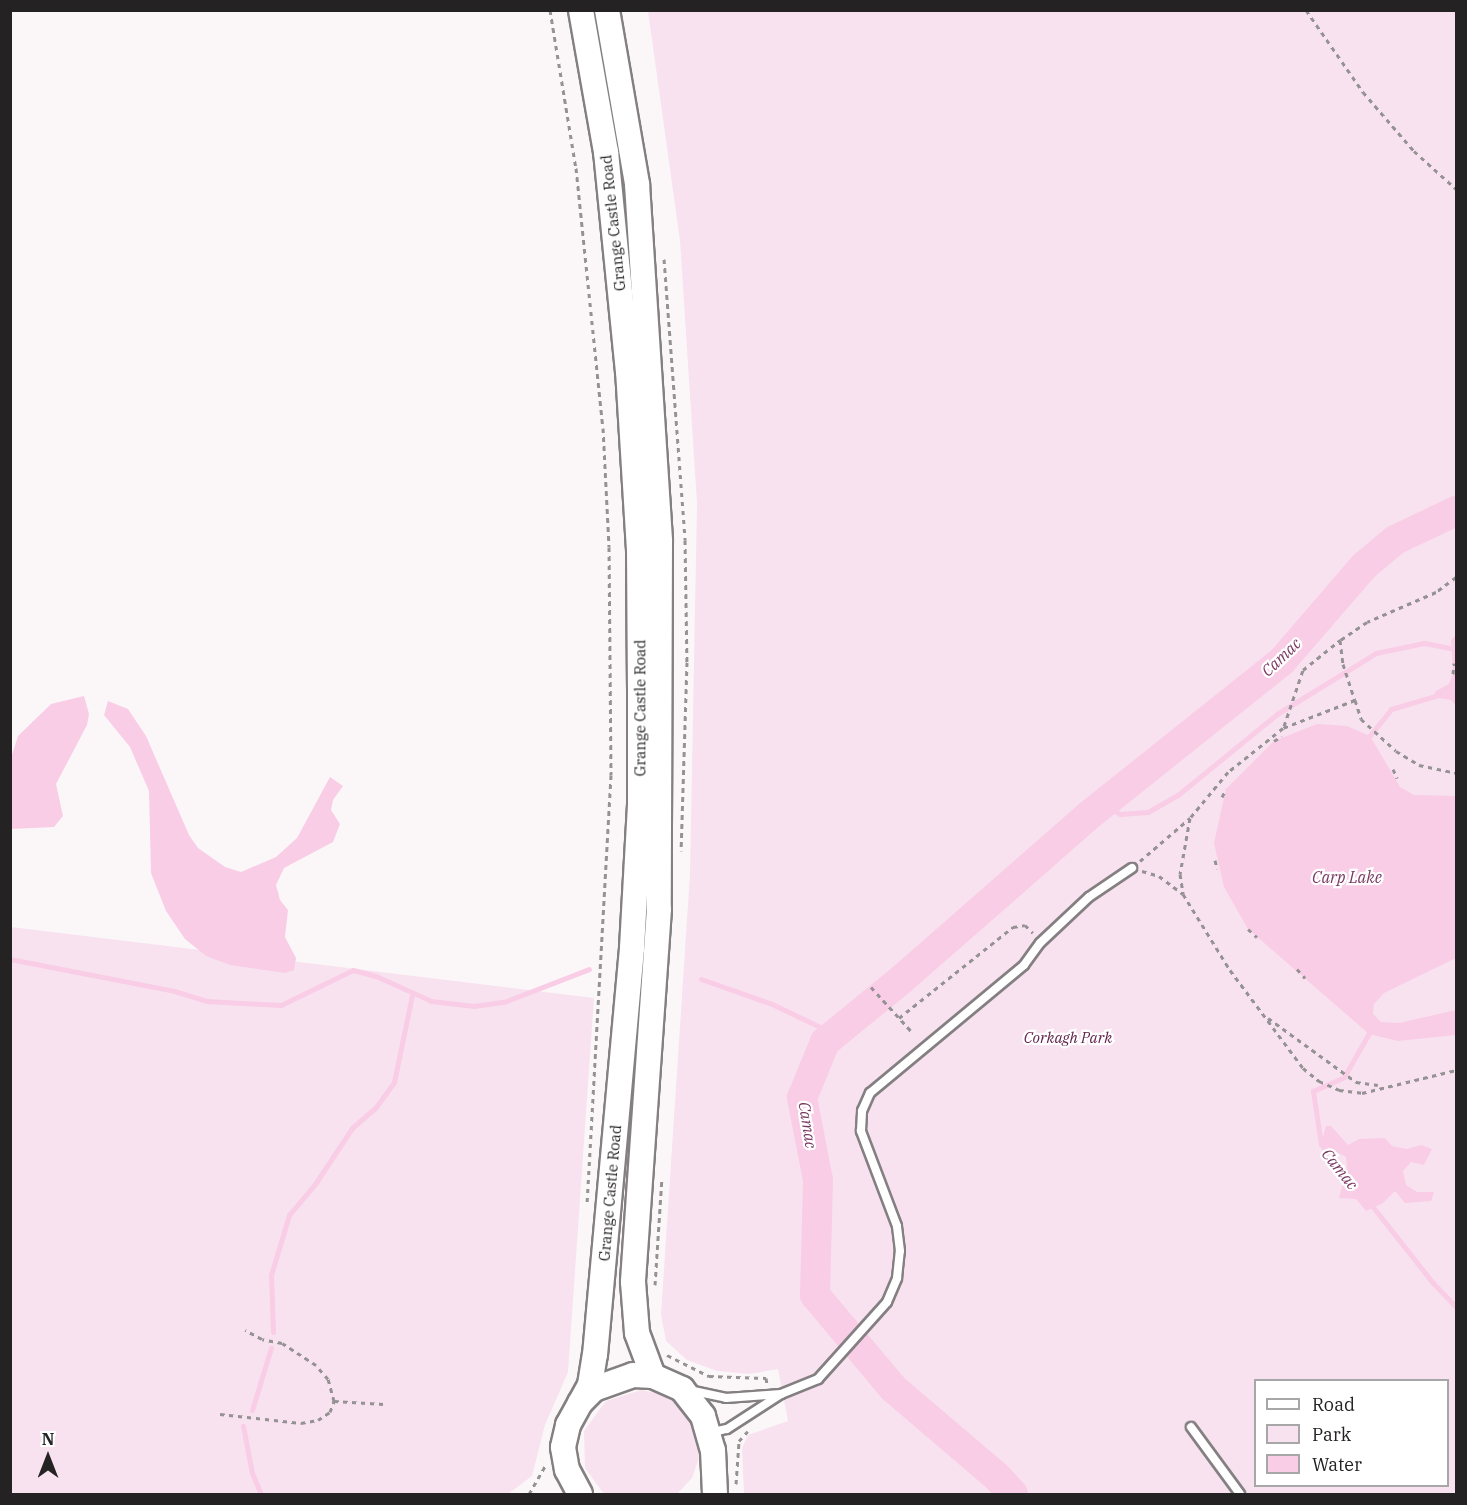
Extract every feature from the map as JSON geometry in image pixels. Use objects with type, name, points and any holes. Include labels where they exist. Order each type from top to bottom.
[{"type":"main road","name":"Grange Castle Road","points":[[580,1494],[557,1463],[568,1425],[590,1385],[595,1355],[632,948],[640,804],[639,550],[628,372],[606,152],[581,10]]},
{"type":"main road","name":"Grange Castle Road","points":[[607,10],[637,184],[660,541],[659,909],[633,1282],[637,1333],[653,1376]]},
{"type":"main road","name":"Grange Castle Road","points":[[579,1404],[594,1389],[633,1375],[653,1376],[682,1389],[703,1416],[709,1434],[716,1494]]},
{"type":"main road","points":[[556,1494],[557,1463]]},
{"type":"main road","points":[[698,1494],[713,1470]]},
{"type":"lane","points":[[709,1434],[727,1429],[742,1416],[781,1394],[818,1379],[848,1349],[887,1302],[897,1278],[900,1251],[897,1226],[861,1131],[862,1111],[870,1093],[1024,965],[1040,943],[1089,897],[1132,868]]},
{"type":"lane","points":[[682,1389],[726,1398],[781,1394]]},
{"type":"lane","points":[[1191,1427],[1240,1494]]},
{"type":"path","points":[[549,10],[576,168],[603,428],[609,547],[612,775],[586,1215]]},
{"type":"path","points":[[1306,10],[1363,92],[1414,151],[1456,189]]},
{"type":"path","points":[[1283,728],[1290,716],[1292,700],[1303,670],[1367,622],[1436,592],[1456,577]]},
{"type":"path","points":[[1340,640],[1343,664],[1351,680],[1355,700],[1368,726],[1380,738],[1419,765],[1456,772]]},
{"type":"path","points":[[1453,674],[1454,663]]},
{"type":"path","points":[[1132,868],[1190,818],[1228,772],[1283,728],[1355,700]]},
{"type":"path","points":[[1274,741],[1282,736]]},
{"type":"path","points":[[1393,769],[1397,778]]},
{"type":"path","points":[[1222,797],[1226,789]]},
{"type":"path","points":[[1183,894],[1180,874],[1190,818]]},
{"type":"path","points":[[1215,860],[1217,869]]},
{"type":"path","points":[[1132,868],[1159,876],[1183,894],[1262,1013],[1304,1068],[1319,1081],[1339,1090],[1362,1093],[1380,1086],[1456,1070]]},
{"type":"path","points":[[899,1018],[1013,927],[1025,926],[1033,933]]},
{"type":"path","points":[[1248,929],[1257,937]]},
{"type":"path","points":[[1297,969],[1305,978]]},
{"type":"path","points":[[871,987],[912,1032]]},
{"type":"path","points":[[1262,1013],[1354,1081],[1380,1086]]},
{"type":"path","points":[[220,1414],[301,1423],[318,1420],[330,1412],[334,1401],[328,1379],[316,1365],[282,1343],[262,1339],[245,1330]]},
{"type":"path","points":[[754,1380],[766,1378],[768,1387]]},
{"type":"path","points":[[334,1401],[384,1404]]},
{"type":"path","points":[[736,1494],[739,1441],[752,1427]]},
{"type":"path","points":[[529,1494],[557,1463]]},
{"type":"green space","name":"Corkagh Park","points":[[648,11],[1456,11],[1456,1494],[744,1494],[742,1448],[748,1435],[788,1421],[778,1369],[749,1374],[717,1371],[687,1360],[666,1341],[661,1315],[690,874],[697,503],[680,241]]},
{"type":"green space","points":[[11,927],[594,998],[568,1372],[545,1425],[532,1476],[508,1494],[11,1494]]},
{"type":"green space","points":[[641,1390],[661,1394],[678,1404],[691,1419],[698,1438],[699,1458],[692,1478],[677,1494],[604,1494],[585,1468],[584,1431],[606,1401]]},
{"type":"water","points":[[1456,635],[1456,706],[1451,700],[1433,697],[1436,691],[1449,684],[1453,674],[1451,640]]},
{"type":"water","points":[[84,696],[89,714],[87,725],[56,784],[63,816],[54,827],[11,829],[11,758],[18,736],[51,704]]},
{"type":"water","points":[[108,701],[128,709],[146,736],[189,835],[198,848],[225,867],[241,872],[276,857],[297,838],[330,777],[343,786],[333,800],[331,810],[340,824],[333,842],[284,868],[276,885],[280,900],[288,910],[285,937],[296,958],[294,970],[285,973],[230,965],[206,956],[185,939],[166,911],[151,873],[149,791],[130,747],[104,715]]},
{"type":"water","name":"Carp Lake","points":[[1317,724],[1347,726],[1370,736],[1400,787],[1414,795],[1456,796],[1456,958],[1384,993],[1374,1004],[1373,1014],[1381,1022],[1399,1023],[1456,1010],[1456,1035],[1398,1041],[1369,1034],[1248,929],[1224,887],[1214,843],[1226,789],[1274,741]]},
{"type":"water","points":[[1326,1126],[1331,1126],[1348,1145],[1359,1139],[1385,1138],[1392,1146],[1407,1149],[1421,1145],[1432,1149],[1424,1165],[1411,1162],[1403,1171],[1406,1185],[1417,1192],[1434,1192],[1431,1201],[1405,1203],[1395,1191],[1383,1203],[1366,1211],[1356,1199],[1339,1198],[1347,1168],[1346,1157],[1321,1144]]},
{"type":"waterway","name":"Camac","points":[[1013,1494],[996,1476],[893,1388],[815,1295],[818,1180],[802,1098],[825,1042],[902,979],[1088,816],[1282,661],[1364,566],[1395,540],[1456,511]]},
{"type":"waterway","name":"Camac","points":[[1102,804],[1120,814],[1148,812],[1179,794],[1277,714],[1376,653],[1424,643],[1456,649]]},
{"type":"waterway","name":"Camac","points":[[1367,739],[1391,709],[1439,695]]},
{"type":"waterway","points":[[10,959],[174,991],[206,1001],[281,1005],[353,970],[376,976],[431,1001],[474,1006],[504,1002],[589,969]]},
{"type":"waterway","points":[[701,979],[772,1004],[835,1034]]},
{"type":"waterway","points":[[273,1332],[271,1275],[289,1215],[315,1184],[352,1128],[376,1107],[394,1082],[412,995]]},
{"type":"waterway","name":"Camac","points":[[1349,1179],[1321,1144],[1313,1091],[1344,1077],[1372,1028]]},
{"type":"waterway","name":"Camac","points":[[1369,1202],[1433,1283],[1456,1307]]},
{"type":"waterway","points":[[252,1410],[271,1348]]},
{"type":"waterway","points":[[243,1426],[252,1473],[261,1494]]}]
